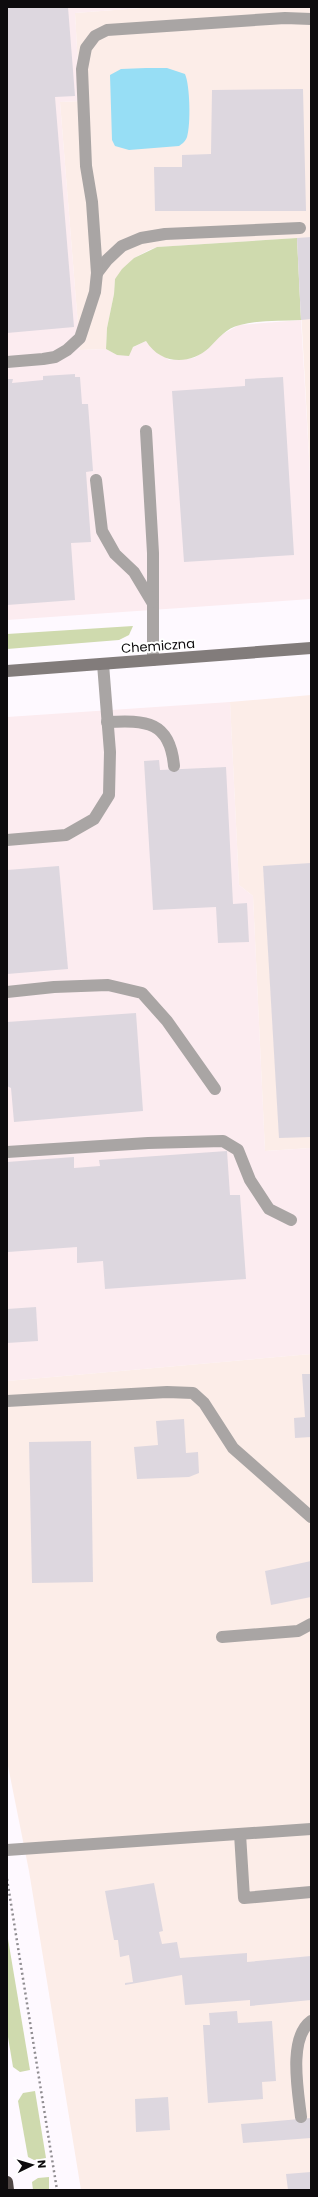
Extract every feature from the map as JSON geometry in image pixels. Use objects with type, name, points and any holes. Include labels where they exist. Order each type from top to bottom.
[{"type":"highway","points":[[7,2182],[8,2190]]},
{"type":"street","points":[[7,362],[55,357],[67,350],[80,338],[95,292],[97,273],[92,202],[86,166],[82,70],[86,48],[96,36],[107,30],[285,18],[311,19]]},
{"type":"street","points":[[97,273],[107,260],[122,246],[140,238],[165,234],[300,228]]},
{"type":"street","points":[[146,431],[153,553],[152,602],[154,660]]},
{"type":"street","points":[[96,480],[102,531],[115,554],[134,572],[152,602]]},
{"type":"street","name":"Chemiczna","points":[[7,671],[311,648]]},
{"type":"street","points":[[7,840],[66,835],[94,819],[109,795],[110,752],[102,664]]},
{"type":"street","points":[[107,722],[133,720],[153,724],[166,735],[172,753],[174,766]]},
{"type":"street","points":[[7,992],[54,987],[108,985],[142,993],[167,1021],[215,1089]]},
{"type":"street","points":[[7,1152],[148,1143],[224,1141],[238,1150],[250,1180],[269,1209],[291,1220]]},
{"type":"street","points":[[7,1401],[167,1392],[192,1393],[204,1403],[233,1448],[311,1517]]},
{"type":"street","points":[[222,1638],[298,1631],[311,1624]]},
{"type":"street","points":[[7,1850],[311,1829]]},
{"type":"street","points":[[240,1834],[244,1898],[311,1892]]},
{"type":"street","points":[[301,2116],[296,2055],[304,2026],[311,2021]]},
{"type":"path","points":[[7,1879],[57,2190]]},
{"type":"shaded area","points":[[7,7],[154,7],[75,13],[80,101],[60,102],[80,350],[106,349],[117,355],[146,341],[169,360],[194,358],[208,349],[221,335],[239,325],[301,320],[311,491],[311,599],[7,620]]},
{"type":"shaded area","points":[[154,7],[311,7],[311,491],[297,238],[157,247],[149,250],[134,258],[115,279],[114,294],[107,328],[106,349],[80,350],[60,102],[80,101],[75,13]]},
{"type":"shaded area","points":[[311,695],[311,1148],[265,1151],[253,896],[239,885],[230,702]]},
{"type":"shaded area","points":[[230,702],[239,885],[253,896],[265,1151],[311,1148],[311,1354],[7,1381],[7,717]]},
{"type":"shaded area","points":[[311,1354],[311,2190],[81,2190],[29,1871],[7,1761],[7,1381]]},
{"type":"green space","points":[[297,238],[301,320],[262,321],[235,326],[223,334],[201,354],[184,360],[175,360],[159,354],[152,349],[146,341],[133,347],[129,356],[117,355],[106,349],[107,328],[114,294],[115,279],[122,269],[134,258],[157,247]]},
{"type":"green space","points":[[133,626],[129,635],[119,640],[7,649],[7,634]]},
{"type":"green space","points":[[7,1933],[30,2070],[20,2072],[13,2067],[7,2031]]},
{"type":"green space","points":[[35,2091],[46,2158],[34,2160],[28,2157],[18,2101],[23,2093]]},
{"type":"green space","points":[[49,2177],[49,2190],[33,2190],[32,2182],[38,2178]]},
{"type":"water","points":[[167,68],[185,74],[189,96],[189,124],[186,139],[179,146],[129,150],[115,146],[112,140],[110,75],[121,69]]},
{"type":"building","points":[[7,7],[68,7],[75,96],[55,97],[74,327],[7,333]]},
{"type":"building","points":[[303,89],[306,211],[155,211],[154,167],[182,167],[182,155],[211,154],[212,90]]},
{"type":"building","points":[[311,237],[311,319],[301,320],[297,238]]},
{"type":"building","points":[[75,374],[75,377],[80,377],[82,404],[88,404],[93,471],[86,472],[91,542],[71,543],[75,600],[7,605],[7,379],[13,379],[12,383],[43,380],[43,376]]},
{"type":"building","points":[[283,377],[294,555],[184,562],[172,391],[245,386],[245,379]]},
{"type":"building","points":[[159,760],[160,770],[226,767],[233,904],[247,903],[249,942],[218,943],[216,907],[153,910],[144,761]]},
{"type":"building","points":[[311,863],[311,1137],[279,1138],[263,866]]},
{"type":"building","points":[[59,866],[68,969],[7,974],[7,870]]},
{"type":"building","points":[[136,1013],[143,1111],[14,1122],[11,1088],[7,1086],[7,1022]]},
{"type":"building","points":[[227,1151],[230,1195],[240,1195],[246,1279],[105,1289],[103,1261],[77,1263],[77,1247],[8,1252],[7,1162],[74,1157],[74,1168],[100,1166],[99,1160]]},
{"type":"building","points":[[36,1307],[38,1341],[7,1343],[7,1309]]},
{"type":"building","points":[[302,1374],[311,1374],[311,1437],[295,1438],[294,1418],[305,1417]]},
{"type":"building","points":[[184,1419],[186,1453],[198,1452],[199,1473],[189,1477],[137,1479],[134,1447],[158,1445],[156,1421]]},
{"type":"building","points":[[91,1441],[93,1582],[32,1583],[29,1442]]},
{"type":"building","points":[[311,1561],[311,1597],[271,1605],[265,1571]]},
{"type":"building","points":[[154,1883],[163,1931],[159,1932],[162,1944],[177,1942],[180,1958],[247,1953],[247,1962],[311,1956],[311,2000],[250,2006],[250,2000],[185,2005],[182,1975],[125,1985],[125,1983],[133,1982],[129,1955],[120,1957],[118,1940],[114,1940],[105,1891]]},
{"type":"building","points":[[237,2011],[238,2023],[272,2021],[276,2081],[262,2082],[263,2099],[208,2103],[203,2025],[210,2025],[209,2013]]},
{"type":"building","points":[[168,2097],[170,2130],[136,2132],[135,2099]]},
{"type":"building","points":[[311,2118],[311,2138],[243,2143],[241,2124]]},
{"type":"building","points":[[311,2172],[311,2190],[288,2190],[286,2174]]}]
